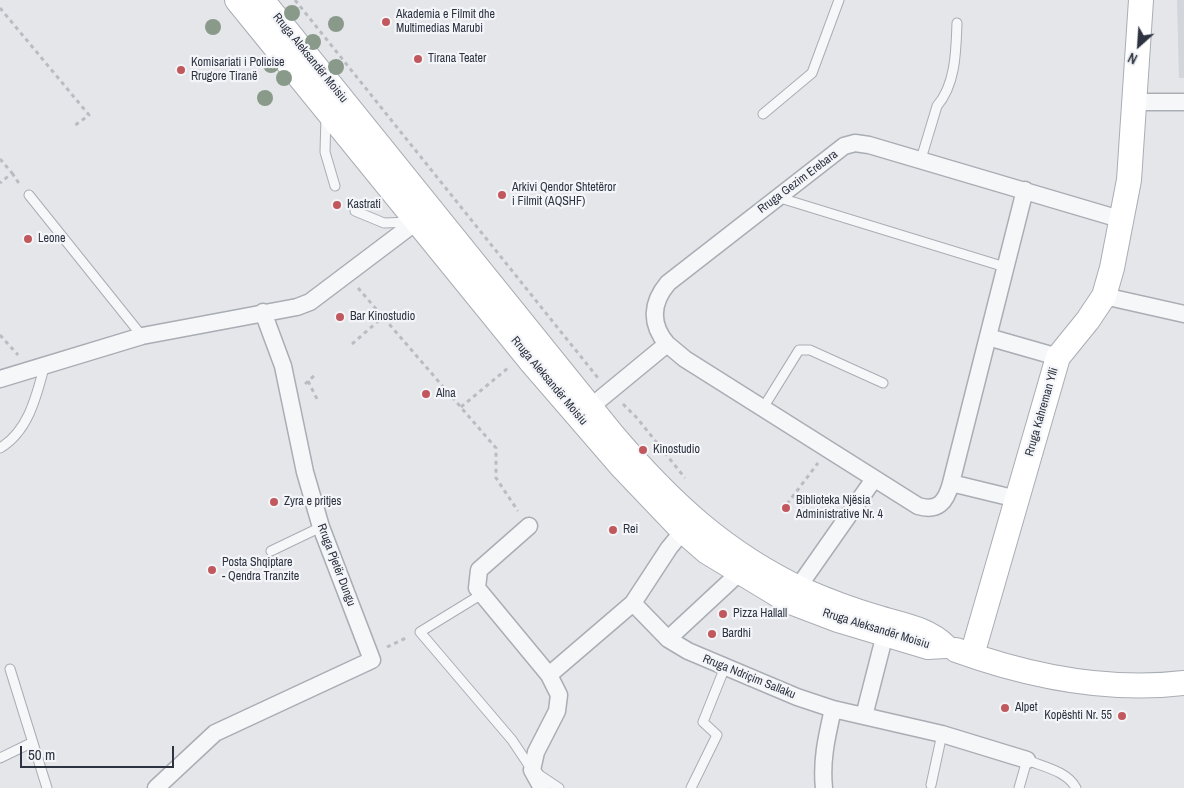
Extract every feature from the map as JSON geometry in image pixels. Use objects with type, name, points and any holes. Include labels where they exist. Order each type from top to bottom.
[{"type":"main road","name":"Rruga Aleksandër Moisiu","points":[[237,0],[416,222],[584,412],[703,528],[793,594],[838,620],[928,647],[946,646]]},
{"type":"main road","name":"Rruga Aleksandër Moisiu","points":[[262,0],[584,412],[621,466],[683,531],[706,552],[739,573],[793,594],[848,607],[933,634],[946,646],[972,656],[1011,667],[1089,682],[1145,687],[1184,684]]},
{"type":"main road","name":"Rruga Kahreman Ylli","points":[[972,656],[1058,357],[1104,296],[1123,220],[1130,170],[1136,102],[1141,0]]},
{"type":"street","points":[[1136,102],[1184,102]]},
{"type":"street","name":"Rruga Gezim Erebara","points":[[667,344],[655,325],[655,303],[660,292],[777,197],[844,146],[855,143],[921,159],[1123,220]]},
{"type":"street","points":[[584,412],[667,344],[685,358],[918,506],[928,509],[937,507],[944,501],[951,483],[1025,190]]},
{"type":"street","points":[[0,379],[142,336],[297,307],[310,302],[416,222]]},
{"type":"street","points":[[1104,296],[1184,314]]},
{"type":"street","name":"Rruga Pjetër Dungu","points":[[263,312],[283,366],[305,472],[321,526],[370,655]]},
{"type":"street","points":[[988,336],[1058,357]]},
{"type":"street","points":[[793,594],[874,479]]},
{"type":"street","points":[[951,483],[1017,499]]},
{"type":"street","points":[[528,526],[479,570],[476,588],[550,675],[559,696],[557,711],[536,752],[532,770],[542,788]]},
{"type":"street","points":[[550,675],[633,603],[669,548],[683,531]]},
{"type":"street","points":[[668,639],[739,573]]},
{"type":"street","name":"Rruga Ndriçim Sallaku","points":[[633,603],[668,639],[688,651],[725,667],[833,709],[942,734],[1027,760]]},
{"type":"street","points":[[864,716],[885,634]]},
{"type":"street","points":[[156,788],[215,734],[372,660],[370,655]]},
{"type":"street","points":[[824,788],[823,751],[833,709]]},
{"type":"lane","points":[[764,114],[812,73],[839,0]]},
{"type":"lane","points":[[921,159],[937,106],[943,100],[951,81],[957,23]]},
{"type":"lane","points":[[327,110],[324,126],[325,152],[335,186]]},
{"type":"lane","points":[[29,195],[142,336]]},
{"type":"lane","points":[[777,197],[1005,267]]},
{"type":"lane","points":[[355,211],[384,223],[416,222]]},
{"type":"lane","points":[[763,408],[800,350],[810,350],[883,383]]},
{"type":"lane","points":[[0,448],[12,441],[24,424],[36,398],[45,364]]},
{"type":"lane","points":[[271,551],[321,526]]},
{"type":"lane","points":[[482,594],[420,632],[512,740],[532,770],[559,788]]},
{"type":"lane","points":[[690,788],[717,735],[702,722],[725,667]]},
{"type":"lane","points":[[10,669],[31,743],[47,788]]},
{"type":"lane","points":[[931,785],[942,734]]},
{"type":"lane","points":[[0,758],[31,743]]},
{"type":"lane","points":[[1019,788],[1027,760],[1061,773],[1072,781],[1076,788]]},
{"type":"path","points":[[295,0],[610,391],[637,418],[687,480]]},
{"type":"path","points":[[0,8],[88,116],[74,126]]},
{"type":"path","points":[[0,159],[22,186]]},
{"type":"path","points":[[0,183],[12,174]]},
{"type":"path","points":[[347,275],[496,448],[496,478],[528,526]]},
{"type":"path","points":[[352,344],[383,317]]},
{"type":"path","points":[[0,335],[11,348]]},
{"type":"path","points":[[460,407],[513,364]]},
{"type":"path","points":[[304,385],[316,374]]},
{"type":"path","points":[[308,381],[317,399]]},
{"type":"path","points":[[787,504],[828,450]]},
{"type":"path","points":[[370,655],[420,632]]},
{"type":"shaded area","points":[[1177,0],[1184,0],[1184,78],[1179,78]]},
{"type":"place","name":"Akademia e Filmit dhe Multimedias Marubi","points":[[386,22]]},
{"type":"place","name":"Tirana Teater","points":[[418,59]]},
{"type":"place","name":"Komisariati i Policise Rrugore Tiranë","points":[[181,70]]},
{"type":"place","name":"Arkivi Qendor Shtetëror i Filmit (AQSHF)","points":[[502,195]]},
{"type":"place","name":"Kastrati","points":[[337,205]]},
{"type":"place","name":"Leone","points":[[28,239]]},
{"type":"place","name":"Bar Kinostudio","points":[[340,317]]},
{"type":"place","name":"Alna","points":[[426,394]]},
{"type":"place","name":"Kinostudio","points":[[643,450]]},
{"type":"place","name":"Zyra e pritjes","points":[[274,502]]},
{"type":"place","name":"Biblioteka Njësia Administrative Nr. 4","points":[[786,508]]},
{"type":"place","name":"Rei","points":[[613,530]]},
{"type":"place","name":"Posta Shqiptare - Qendra Tranzite","points":[[212,570]]},
{"type":"place","name":"Pizza Hallall","points":[[723,614]]},
{"type":"place","name":"Bardhi","points":[[712,634]]},
{"type":"place","name":"Alpet","points":[[1005,708]]},
{"type":"place","name":"Kopështi Nr. 55","points":[[1122,716]]}]
